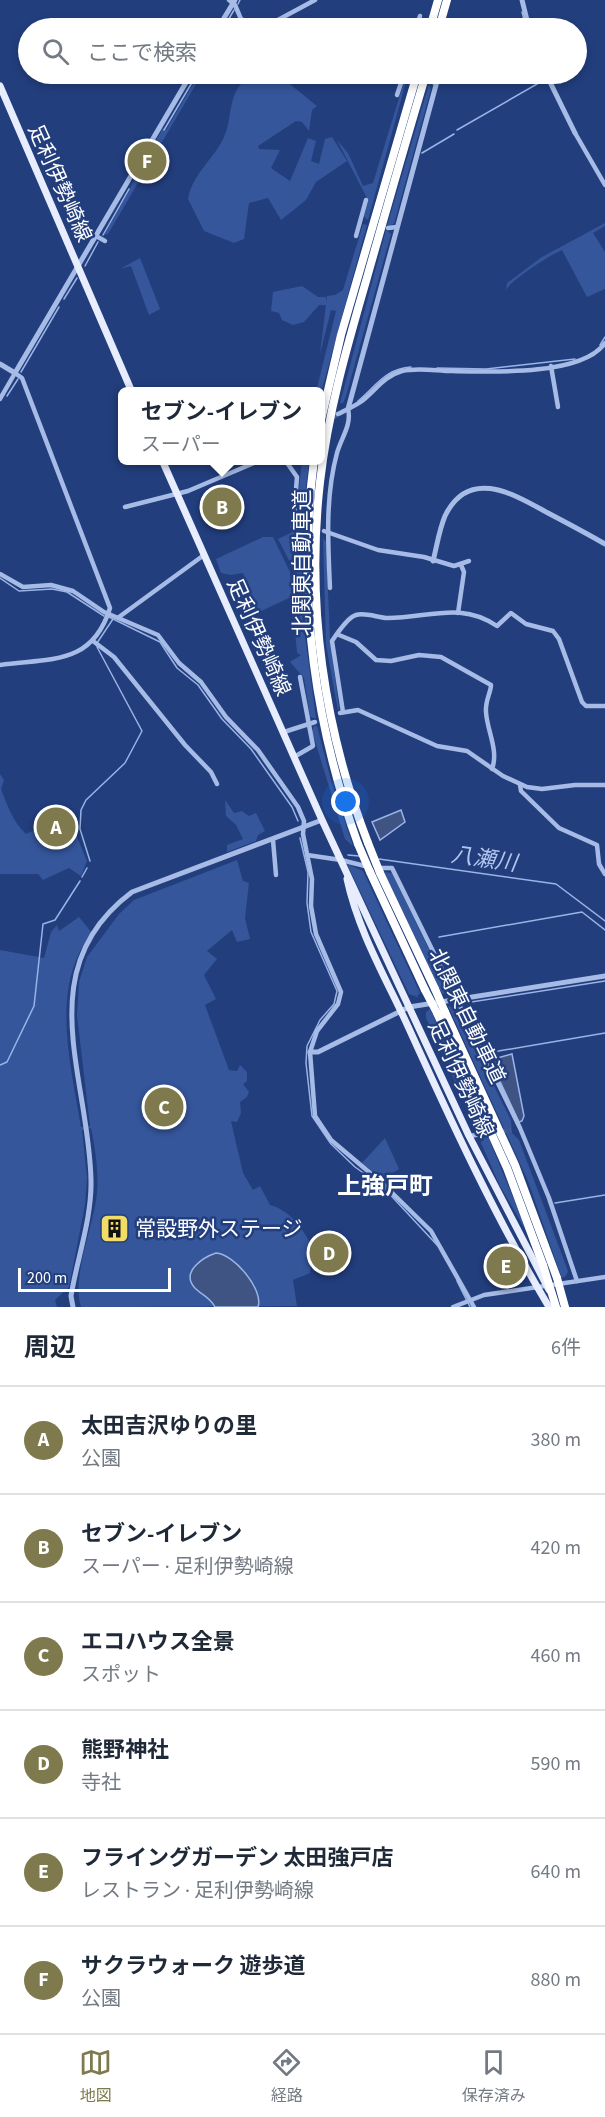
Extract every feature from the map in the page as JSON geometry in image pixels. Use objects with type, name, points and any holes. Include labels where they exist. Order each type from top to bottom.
[{"type":"highway","points":[[433,18],[438,0]]},
{"type":"highway","points":[[442,18],[447,0]]},
{"type":"highway","points":[[325,403],[405,84]]},
{"type":"highway","name":"北関東自動車道","points":[[325,446],[341,370],[423,84]]},
{"type":"highway","name":"北関東自動車道","points":[[314,465],[307,559],[312,652],[328,748],[358,844],[370,872],[425,990],[441,1012],[511,1154],[565,1307]]},
{"type":"highway","name":"北関東自動車道","points":[[323,465],[318,510],[316,590],[323,672],[339,754],[368,843],[435,989],[441,1012],[507,1168],[558,1307]]},
{"type":"main road","name":"足利伊勢崎線","points":[[0,86],[130,387]]},
{"type":"main road","name":"足利伊勢崎線","points":[[164,465],[322,820],[469,1136],[558,1307]]},
{"type":"main road","name":"足利伊勢崎線","points":[[341,860],[356,915],[468,1159],[549,1307]]},
{"type":"street","points":[[282,18],[315,0]]},
{"type":"street","points":[[522,0],[526,18]]},
{"type":"street","points":[[223,18],[232,1]]},
{"type":"street","points":[[232,1],[240,18]]},
{"type":"street","points":[[0,399],[185,84]]},
{"type":"street","points":[[397,95],[403,84]]},
{"type":"street","points":[[330,588],[326,532],[338,451],[350,421],[348,409],[433,84]]},
{"type":"street","points":[[551,84],[575,133],[605,185]]},
{"type":"street","points":[[356,236],[364,221],[366,200]]},
{"type":"street","points":[[388,228],[397,227]]},
{"type":"street","points":[[96,236],[105,241]]},
{"type":"street","points":[[338,414],[362,400],[382,381],[402,371],[492,372],[551,366],[580,362],[591,356],[605,343]]},
{"type":"street","points":[[0,364],[15,373],[26,386],[109,604],[108,614],[93,641],[77,654],[0,665]]},
{"type":"street","points":[[551,366],[558,407]]},
{"type":"street","points":[[125,507],[177,493],[248,465]]},
{"type":"street","points":[[289,465],[297,477],[296,525]]},
{"type":"street","points":[[433,561],[444,520],[454,503],[468,493],[490,488],[510,492],[605,544]]},
{"type":"street","points":[[326,532],[378,550],[454,566],[470,561]]},
{"type":"street","points":[[119,617],[204,555]]},
{"type":"street","points":[[458,612],[464,572],[461,565]]},
{"type":"street","points":[[0,574],[23,587],[51,585],[65,588],[108,614],[158,635],[179,663],[201,682],[226,717],[258,750],[298,807],[304,827],[312,879],[311,906],[315,934],[338,982],[341,995],[317,1031],[310,1052],[312,1100],[320,1126],[331,1140],[382,1183],[431,1231],[474,1307]]},
{"type":"street","points":[[605,706],[586,706],[582,702],[559,639],[553,631],[526,624],[511,613],[497,626],[482,616],[458,612],[391,618],[356,615],[348,619],[339,635],[332,641],[341,712],[358,710],[437,746],[467,751],[520,785],[542,789],[575,785],[605,785]]},
{"type":"street","points":[[339,635],[356,642],[376,660],[391,661],[419,655],[441,657],[491,685],[485,703],[487,725],[494,748],[492,769]]},
{"type":"street","points":[[93,641],[114,657],[186,747],[211,772],[217,784]]},
{"type":"street","points":[[294,757],[313,747],[300,677]]},
{"type":"street","points":[[284,732],[315,722]]},
{"type":"street","points":[[520,785],[521,791],[559,828],[597,845],[599,864],[605,874]]},
{"type":"street","points":[[73,1307],[71,1296],[91,1190],[91,1164],[71,1013],[73,989],[81,955],[113,909],[132,892],[322,820]]},
{"type":"street","points":[[273,840],[276,875]]},
{"type":"street","points":[[307,855],[341,860],[362,867],[392,868],[520,1128],[549,1198],[577,1281]]},
{"type":"street","points":[[310,1052],[318,1052],[409,1007],[605,976]]},
{"type":"street","points":[[511,1130],[520,1128]]},
{"type":"street","points":[[469,1136],[483,1134]]},
{"type":"street","points":[[453,1307],[469,1299],[537,1286],[605,1277]]},
{"type":"shaded area","points":[[193,84],[196,84],[108,234],[104,235],[163,128],[166,130]]},
{"type":"shaded area","points":[[241,84],[290,84],[317,106],[312,110],[309,131],[302,122],[296,121],[258,146],[259,149],[280,150],[271,168],[290,181],[308,138],[316,141],[311,161],[319,164],[325,139],[332,137],[347,161],[316,182],[306,200],[281,220],[268,198],[249,203],[244,239],[234,243],[204,231],[188,199],[197,176],[221,143],[237,89]]},
{"type":"shaded area","points":[[403,84],[405,84],[368,220],[364,216],[368,200],[337,140],[348,153],[363,186],[373,183]]},
{"type":"shaded area","points":[[429,84],[431,89],[394,224],[387,226]]},
{"type":"shaded area","points":[[605,223],[605,226],[593,233],[605,252],[605,289],[587,297],[562,250],[523,274],[506,290],[507,283],[542,257]]},
{"type":"shaded area","points":[[363,224],[367,225],[323,387],[317,387],[336,311],[331,310],[320,354],[327,296],[335,295],[343,290]]},
{"type":"shaded area","points":[[386,230],[391,234],[346,396],[343,403],[340,403]]},
{"type":"shaded area","points":[[140,258],[160,309],[149,315],[131,266],[120,269]]},
{"type":"shaded area","points":[[302,286],[318,297],[326,297],[327,305],[319,305],[304,322],[293,325],[282,320],[279,313],[271,311],[273,292]]},
{"type":"shaded area","points":[[302,465],[309,465],[302,521],[296,514]]},
{"type":"shaded area","points":[[302,529],[302,613],[316,718],[310,717],[304,678],[290,662],[301,655],[297,653],[292,600],[295,600],[295,572],[278,539]]},
{"type":"shaded area","points":[[263,537],[273,537],[290,572],[291,597],[251,616],[242,595],[247,584],[243,573],[231,575],[221,573],[216,559]]},
{"type":"shaded area","points":[[323,538],[326,542],[330,639],[338,711],[326,645]]},
{"type":"shaded area","points":[[314,726],[317,726],[332,784],[353,846],[345,839],[312,731]]},
{"type":"shaded area","points":[[0,774],[4,780],[1,789],[8,807],[17,824],[26,834],[39,828],[48,817],[60,821],[69,818],[87,861],[81,876],[69,868],[43,880],[38,874],[0,874]]},
{"type":"shaded area","points":[[225,800],[234,813],[242,811],[249,816],[256,813],[265,831],[258,835],[256,841],[227,852],[227,845],[243,839],[236,825],[226,816]]},
{"type":"shaded area","points":[[401,810],[405,822],[380,840],[372,822]]},
{"type":"shaded area","points":[[237,860],[243,881],[249,883],[245,918],[250,939],[237,942],[232,930],[207,951],[217,959],[204,975],[216,999],[205,1005],[229,1070],[237,1071],[240,1065],[247,1072],[247,1081],[243,1084],[249,1092],[247,1097],[240,1102],[241,1113],[237,1122],[231,1121],[243,1173],[253,1190],[260,1186],[270,1205],[285,1212],[296,1222],[314,1249],[310,1273],[293,1280],[297,1306],[81,1307],[79,1281],[81,1266],[97,1193],[96,1160],[91,1128],[82,1130],[87,1178],[85,1205],[69,1287],[55,1300],[57,1307],[0,1307],[0,950],[44,958],[51,932],[57,925],[59,931],[79,917],[92,933],[79,954],[71,977],[67,1002],[69,1053],[81,1127],[90,1126],[77,1015],[79,982],[87,957],[119,914],[134,900]]},
{"type":"shaded area","points":[[347,864],[363,871],[420,993],[417,996],[420,998],[409,994]]},
{"type":"shaded area","points":[[384,872],[392,873],[446,985],[446,993],[443,994],[440,990]]},
{"type":"shaded area","points":[[448,1006],[455,1008],[511,1120],[512,1133],[519,1140],[568,1271],[562,1278],[528,1181]]},
{"type":"shaded area","points":[[430,1009],[481,1120],[529,1236],[500,1186],[481,1143],[482,1133],[474,1124],[426,1018],[426,1012]]},
{"type":"shaded area","points":[[512,1054],[524,1116],[519,1122],[490,1060]]},
{"type":"shaded area","points":[[385,1138],[399,1169],[382,1179],[362,1163]]},
{"type":"shaded area","points":[[216,1253],[231,1259],[246,1274],[259,1300],[258,1307],[215,1307],[194,1287],[190,1276],[192,1270],[200,1261]]},
{"type":"waterway","points":[[238,4],[240,0]]},
{"type":"waterway","points":[[229,18],[234,10]]},
{"type":"waterway","points":[[522,12],[524,18]]},
{"type":"waterway","points":[[164,130],[191,84]]},
{"type":"waterway","points":[[457,130],[537,84]]},
{"type":"waterway","points":[[422,153],[454,134]]},
{"type":"waterway","points":[[103,235],[129,189]]},
{"type":"waterway","points":[[85,266],[98,242]]},
{"type":"waterway","points":[[64,299],[77,278]]},
{"type":"waterway","points":[[21,372],[59,307]]},
{"type":"waterway","points":[[600,345],[605,337]]},
{"type":"waterway","points":[[437,368],[486,369],[575,359]]},
{"type":"waterway","points":[[358,401],[388,375],[402,368],[411,367]]},
{"type":"waterway","points":[[7,396],[18,379]]},
{"type":"waterway","points":[[0,578],[19,591],[52,589],[67,592],[104,616]]},
{"type":"waterway","points":[[109,617],[160,642],[177,668],[198,685],[222,719],[251,749],[292,807],[298,821]]},
{"type":"waterway","points":[[97,643],[113,619]]},
{"type":"waterway","points":[[90,861],[80,829],[81,810],[86,800],[125,763],[142,731],[97,647]]},
{"type":"waterway","points":[[300,838],[308,872],[307,903],[311,932],[337,991],[334,1004],[320,1020],[307,1046],[306,1063],[312,1116],[331,1144],[355,1167],[383,1187],[437,1245]]},
{"type":"waterway","name":"八瀬川","points":[[348,855],[359,856]]},
{"type":"waterway","name":"八瀬川","points":[[379,859],[556,884],[605,921]]},
{"type":"waterway","points":[[82,877],[87,868]]},
{"type":"waterway","points":[[0,1065],[7,1062],[34,1006],[43,924],[55,920],[80,881]]},
{"type":"waterway","points":[[439,937],[582,912],[605,930]]},
{"type":"waterway","points":[[471,1002],[605,981]]},
{"type":"waterway","points":[[487,1053],[605,1033]]},
{"type":"waterway","points":[[555,1203],[605,1195]]},
{"type":"waterway","points":[[457,1281],[470,1307]]},
{"type":"tunnel","points":[[325,422],[338,414]]},
{"type":"tunnel","points":[[483,1134],[511,1130]]},
{"type":"place","name":"サクラウォーク 遊歩道","points":[[147,161]]},
{"type":"place","name":"セブン-イレブン","points":[[222,507]]},
{"type":"place","name":"太田吉沢ゆりの里","points":[[56,827]]},
{"type":"place","name":"エコハウス全景","points":[[164,1107]]},
{"type":"place","name":"常設野外ステージ","points":[[114,1229]]},
{"type":"place","name":"熊野神社","points":[[329,1253]]},
{"type":"place","name":"フライングガーデン 太田強戸店","points":[[506,1266]]},
{"type":"district","name":"上強戸町","points":[[385,1186]]}]
